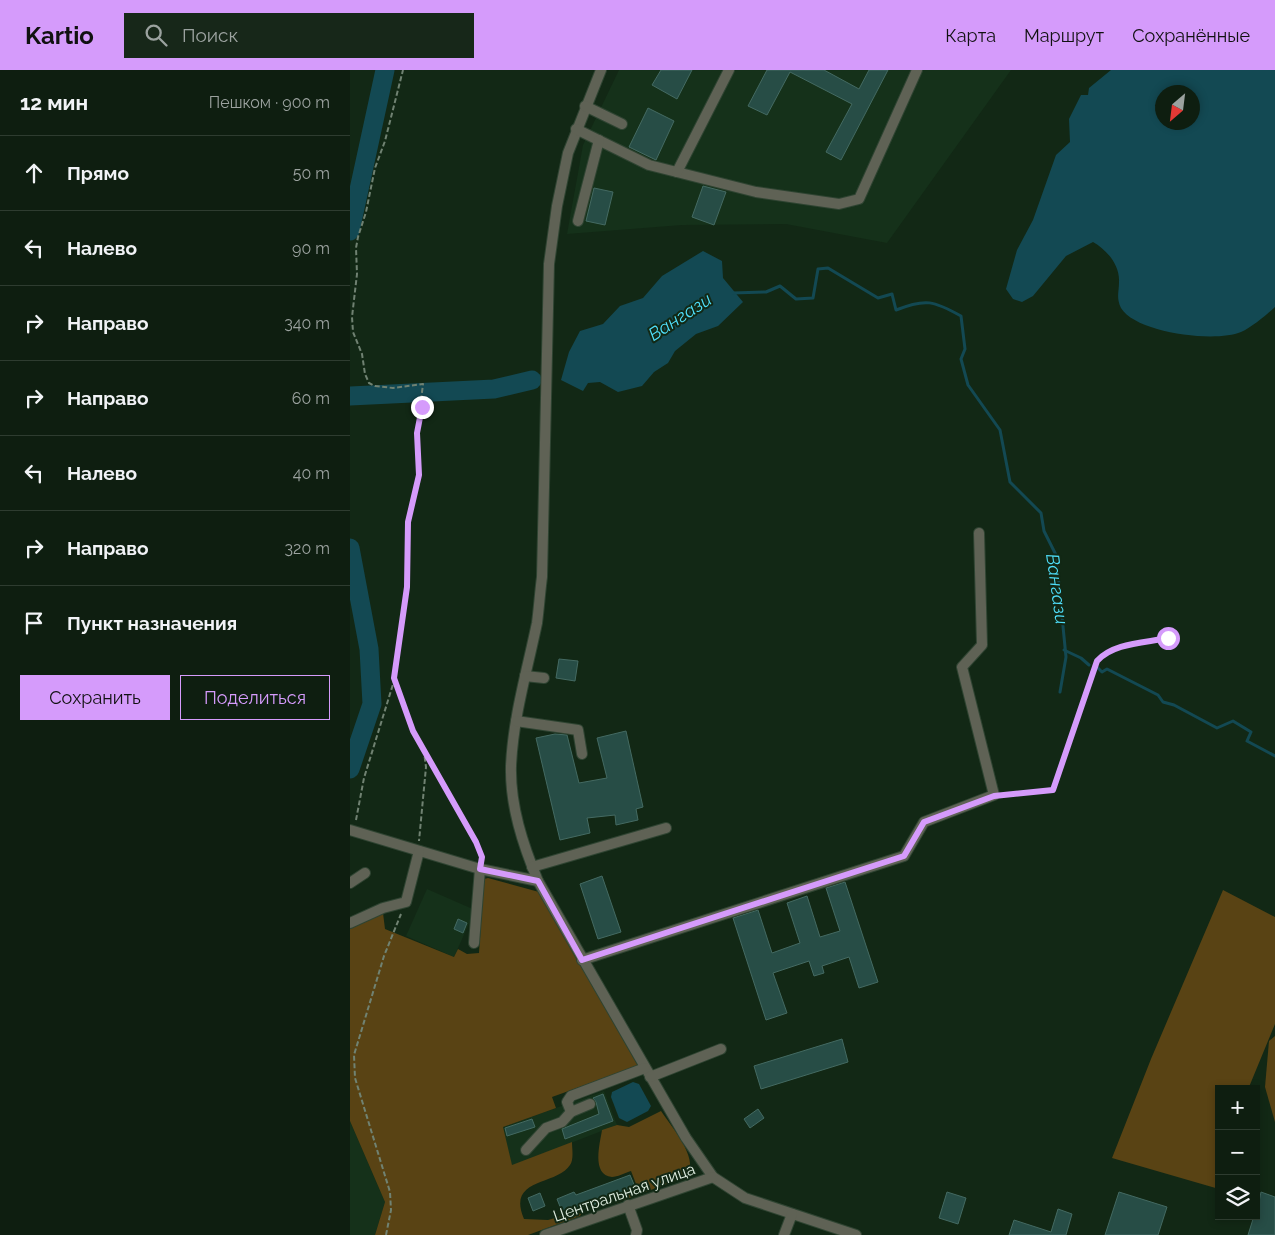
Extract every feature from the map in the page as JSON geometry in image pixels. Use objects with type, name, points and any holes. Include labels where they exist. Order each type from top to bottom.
[{"type":"street","points":[[601,70],[576,129],[562,178],[549,264],[542,577],[537,621],[516,721],[511,767],[513,791],[522,838],[538,881],[582,960],[686,1138],[713,1177],[745,1198],[856,1235]]},
{"type":"street","points":[[676,172],[729,70]]},
{"type":"street","points":[[576,129],[649,165],[756,192],[839,204],[859,199],[917,70]]},
{"type":"street","points":[[585,106],[622,124]]},
{"type":"street","points":[[578,221],[598,140]]},
{"type":"street","points":[[582,960],[904,856],[924,822],[994,796],[962,667],[982,645],[979,533]]},
{"type":"street","points":[[525,676],[544,678]]},
{"type":"street","points":[[516,721],[578,730],[582,754]]},
{"type":"street","points":[[532,867],[666,828]]},
{"type":"street","points":[[350,830],[480,869],[538,881]]},
{"type":"street","points":[[350,922],[382,908],[406,902],[419,851]]},
{"type":"street","points":[[474,943],[480,869]]},
{"type":"street","points":[[350,884],[365,873]]},
{"type":"street","points":[[571,1112],[567,1102],[571,1096],[721,1049]]},
{"type":"street","points":[[526,1150],[546,1128],[562,1122],[571,1112],[590,1104]]},
{"type":"street","name":"Центральная улица","points":[[545,1235],[713,1177]]},
{"type":"street","points":[[628,1205],[637,1230],[636,1235]]},
{"type":"street","points":[[784,1235],[792,1214]]},
{"type":"path","points":[[362,834],[355,819],[364,778],[394,678],[407,587],[408,522],[419,475],[417,433],[423,384],[393,388],[375,386],[370,383],[365,374],[362,354],[353,332],[352,317],[357,274],[356,248],[358,237],[366,212],[370,184],[385,141],[403,70]]},
{"type":"path","points":[[994,796],[1053,790],[1097,661],[1104,653],[1116,648],[1168,638]]},
{"type":"path","points":[[394,678],[413,731],[476,842],[482,857],[480,869]]},
{"type":"path","points":[[419,851],[426,767],[424,752]]},
{"type":"path","points":[[386,1235],[391,1210],[390,1192],[354,1078],[354,1055],[384,956],[406,902]]},
{"type":"shaded area","points":[[619,70],[1011,70],[887,243],[786,224],[682,225],[567,234],[583,145]]},
{"type":"shaded area","points":[[488,878],[539,892],[638,1066],[552,1097],[556,1108],[503,1127],[512,1165],[572,1142],[571,1163],[564,1172],[535,1184],[527,1189],[522,1196],[520,1205],[524,1219],[548,1220],[576,1212],[581,1214],[580,1216],[528,1235],[375,1235],[385,1202],[350,1121],[350,928],[383,913],[385,929],[454,957],[458,949],[467,954],[479,953],[484,879]]},
{"type":"shaded area","points":[[427,889],[475,910],[454,957],[406,936]]},
{"type":"shaded area","points":[[1223,890],[1275,917],[1275,1024],[1250,1085],[1215,1085],[1215,1188],[1112,1158],[1151,1059]]},
{"type":"shaded area","points":[[1275,1036],[1275,1122],[1265,1087],[1269,1041]]},
{"type":"shaded area","points":[[604,1091],[617,1125],[512,1166],[502,1127]]},
{"type":"shaded area","points":[[661,1111],[687,1151],[690,1160],[688,1176],[616,1203],[614,1201],[638,1189],[631,1171],[612,1177],[605,1175],[601,1171],[598,1158],[602,1130],[617,1125],[629,1127]]},
{"type":"shaded area","points":[[350,1121],[385,1202],[375,1235],[350,1235]]},
{"type":"water","points":[[1111,70],[1275,70],[1275,307],[1254,324],[1241,332],[1229,335],[1196,336],[1177,334],[1142,324],[1129,317],[1121,308],[1118,298],[1119,276],[1115,264],[1103,249],[1093,242],[1066,256],[1033,296],[1022,302],[1013,299],[1006,289],[1017,250],[1033,220],[1056,155],[1070,142],[1069,119],[1081,95],[1088,95],[1089,88]]},
{"type":"water","points":[[703,251],[722,261],[723,278],[743,302],[718,326],[696,334],[675,351],[668,363],[654,372],[642,386],[618,392],[600,382],[588,383],[583,391],[561,380],[569,352],[580,331],[603,324],[620,306],[643,298],[662,276]]},
{"type":"water","points":[[633,1082],[639,1084],[651,1106],[648,1111],[627,1122],[619,1118],[611,1097],[612,1092]]},
{"type":"building","points":[[661,70],[692,70],[677,99],[652,85]]},
{"type":"building","points":[[767,70],[824,70],[859,89],[869,70],[888,70],[841,160],[826,152],[852,104],[790,72],[767,115],[748,106]]},
{"type":"building","points":[[648,108],[674,121],[656,160],[629,147]]},
{"type":"building","points":[[703,186],[726,192],[714,225],[692,217]]},
{"type":"building","points":[[594,188],[613,192],[605,225],[586,221]]},
{"type":"building","points":[[559,659],[578,661],[575,681],[556,678]]},
{"type":"building","points":[[626,731],[643,807],[636,809],[638,820],[616,825],[615,815],[587,818],[590,833],[560,840],[536,738],[555,734],[567,735],[579,783],[607,778],[597,738]]},
{"type":"building","points":[[602,876],[621,932],[598,939],[580,884]]},
{"type":"building","points":[[845,882],[878,982],[859,988],[849,957],[822,966],[824,973],[814,976],[809,961],[773,973],[787,1013],[766,1020],[733,918],[758,910],[772,953],[800,943],[787,903],[807,896],[820,937],[840,931],[826,888]]},
{"type":"building","points":[[458,919],[467,923],[463,933],[454,929]]},
{"type":"building","points":[[842,1039],[848,1062],[761,1089],[754,1066]]},
{"type":"building","points":[[603,1094],[613,1121],[565,1139],[562,1129],[599,1114],[593,1098]]},
{"type":"building","points":[[758,1109],[764,1118],[750,1128],[744,1119]]},
{"type":"building","points":[[532,1119],[535,1127],[507,1136],[505,1128]]},
{"type":"building","points":[[630,1175],[635,1187],[593,1205],[592,1203],[563,1214],[557,1199],[574,1192],[576,1195]]},
{"type":"building","points":[[947,1192],[966,1198],[958,1224],[939,1218]]},
{"type":"building","points":[[1119,1192],[1167,1207],[1158,1235],[1105,1235]]},
{"type":"building","points":[[1261,1192],[1275,1197],[1275,1235],[1248,1235],[1253,1220],[1260,1220]]},
{"type":"building","points":[[540,1193],[545,1206],[533,1211],[528,1198]]},
{"type":"building","points":[[1058,1209],[1072,1214],[1066,1235],[1009,1235],[1014,1220],[1051,1232]]},
{"type":"waterway","points":[[350,231],[385,70]]},
{"type":"waterway","name":"Вангази","points":[[733,293],[766,292],[780,286],[796,299],[813,298],[818,269],[828,268],[878,298],[892,294],[896,310],[915,304],[930,303],[944,307],[961,316],[965,349],[961,359],[968,385],[1000,430],[1010,482],[1041,513],[1044,531],[1056,555],[1066,657],[1060,692]]},
{"type":"waterway","name":"Вангази","points":[[350,396],[494,389],[532,380]]},
{"type":"waterway","points":[[350,548],[369,649],[372,704],[350,769]]},
{"type":"waterway","name":"Вангази","points":[[1064,650],[1081,658],[1089,665]]},
{"type":"waterway","name":"Вангази","points":[[1097,667],[1102,672],[1107,669],[1158,695],[1163,702],[1174,705],[1217,728],[1233,721],[1251,732],[1247,741],[1275,756]]},
{"type":"route","points":[[422,407],[417,433],[420,459],[419,475],[408,522],[406,544],[407,587],[394,678],[413,731],[476,842],[482,857],[480,869],[538,881],[582,960],[904,856],[924,822],[994,796],[1053,790],[1089,687],[1092,670],[1097,661],[1104,653],[1116,648],[1168,638]]}]
